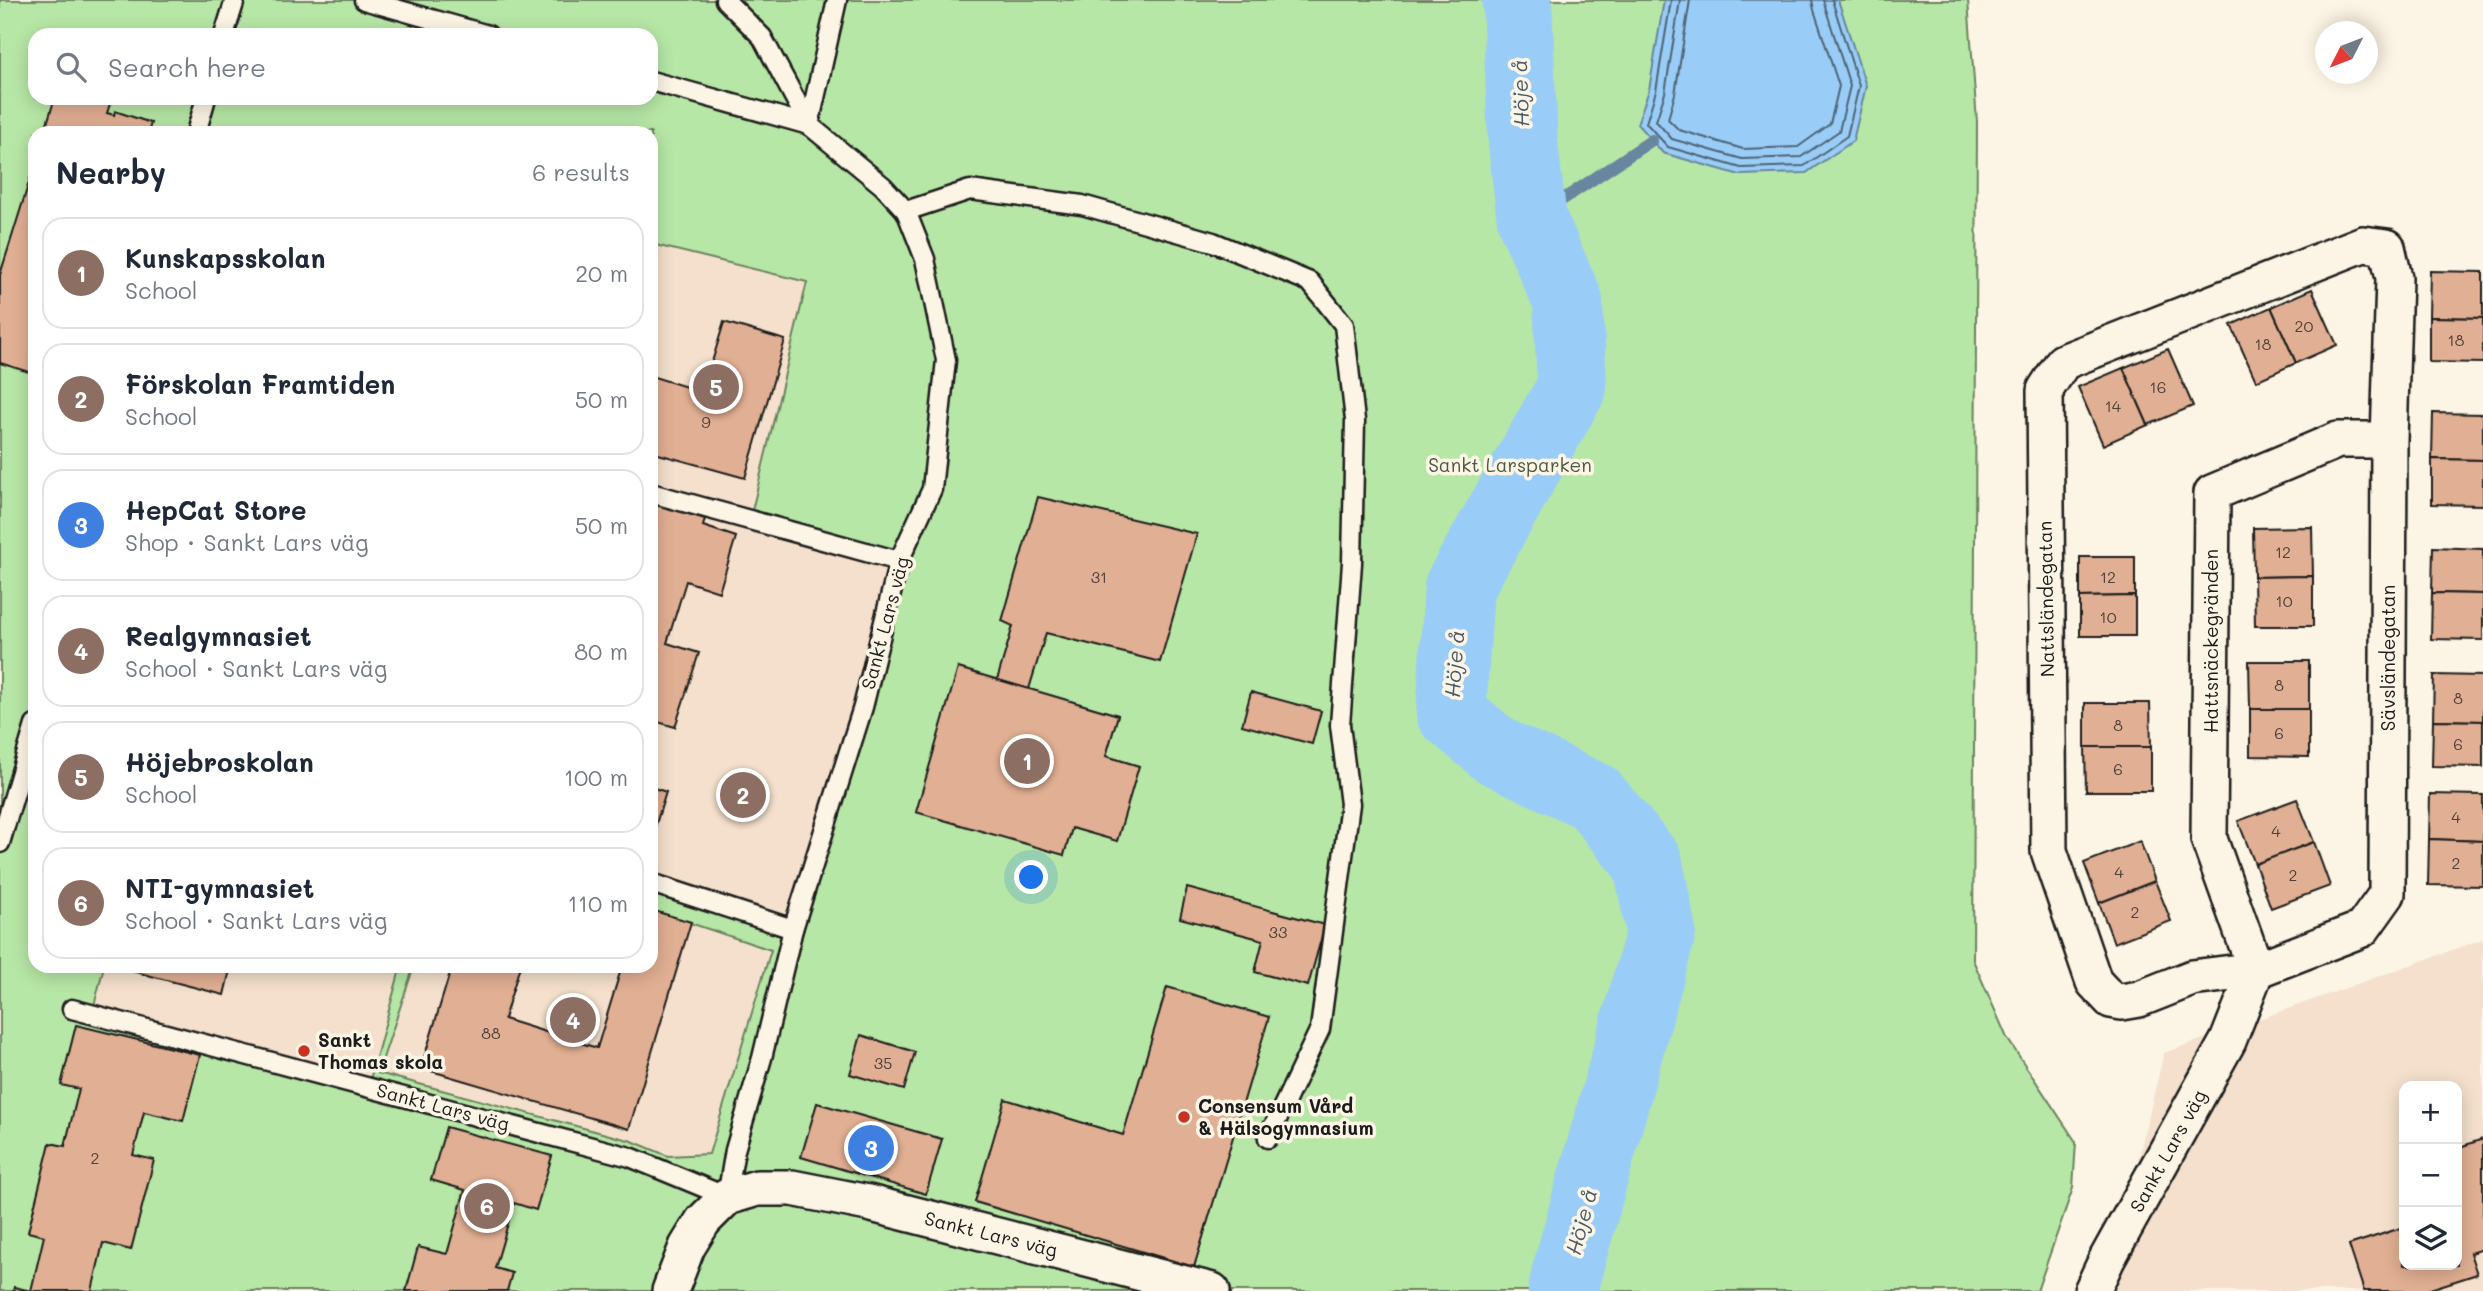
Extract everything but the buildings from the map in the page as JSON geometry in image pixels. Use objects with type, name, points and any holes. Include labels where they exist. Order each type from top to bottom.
[{"type":"street","name":"Sävsländegatan","points":[[2256,970],[2362,929],[2387,894],[2389,440],[2394,278],[2387,247],[2363,244]]},
{"type":"street","name":"Nattsländegatan","points":[[2256,970],[2192,978],[2140,999],[2122,1002],[2111,1000],[2094,982],[2049,851],[2045,390],[2063,362],[2363,244]]},
{"type":"street","name":"Hattsnäckegränden","points":[[2256,970],[2209,839],[2212,493],[2338,440],[2389,440]]},
{"type":"street","name":"Sankt Lars väg","points":[[2092,1291],[2107,1259],[2228,1041],[2256,970]]},
{"type":"street","name":"Sankt Lars väg","points":[[727,1197],[757,1188],[792,1188],[855,1200],[1212,1291]]},
{"type":"street","points":[[670,1291],[687,1247],[703,1221],[727,1197]]},
{"type":"lane","points":[[226,28],[234,0]]},
{"type":"lane","points":[[364,0],[463,28]]},
{"type":"lane","points":[[725,0],[762,37],[809,125]]},
{"type":"lane","points":[[809,125],[836,0]]},
{"type":"lane","name":"Sankt Lars väg","points":[[72,1009],[630,1157],[727,1197],[735,1150],[762,1058],[793,929],[863,707],[899,561],[932,489],[946,360],[925,259],[906,211],[883,186],[809,125],[658,83]]},
{"type":"lane","points":[[197,126],[204,105]]},
{"type":"lane","points":[[906,211],[970,190],[1083,205],[1213,242],[1310,282],[1343,325],[1355,420],[1352,563],[1340,725],[1350,804],[1320,1029],[1268,1138]]},
{"type":"lane","points":[[658,495],[899,561]]},
{"type":"lane","points":[[2,833],[28,748]]},
{"type":"lane","points":[[658,885],[793,929]]},
{"type":"shaded area","points":[[658,246],[807,282],[750,519],[899,561],[793,929],[658,885]]},
{"type":"shaded area","points":[[658,912],[772,949],[709,1154],[668,1156],[632,1141],[378,1073],[412,973],[658,973]]},
{"type":"shaded area","points":[[2483,939],[2483,1291],[2106,1291],[2164,1053]]},
{"type":"shaded area","name":"Sankt Thomas skola","points":[[102,973],[399,973],[367,1087],[91,1014]]},
{"type":"green space","name":"Sankt Larsparken","points":[[0,0],[1968,0],[1977,122],[1973,960],[2007,1038],[2076,1142],[2073,1188],[2037,1291],[0,1291]],"holes":[[[958,668],[1118,715],[1106,756],[1138,766],[1117,840],[1072,828],[1064,855]],[[1268,1017],[1194,1267],[975,1202],[1006,1100],[1123,1135]]]},
{"type":"water","points":[[1664,0],[1838,0],[1866,86],[1853,141],[1806,173],[1740,175],[1663,153],[1637,124],[1649,90]]},
{"type":"waterway","name":"Höje å","points":[[1517,0],[1523,144],[1532,220],[1568,301],[1572,387],[1459,587],[1451,713],[1496,751],[1594,797],[1648,863],[1661,932],[1563,1291]]},
{"type":"waterway","points":[[1532,220],[1652,140]]},
{"type":"place","name":"Höjebroskolan","points":[[716,387]]},
{"type":"place","name":"Kunskapsskolan","points":[[1027,761]]},
{"type":"place","name":"Förskolan Framtiden","points":[[743,795]]},
{"type":"place","name":"Realgymnasiet","points":[[573,1020]]},
{"type":"place","name":"Sankt Thomas skola","points":[[304,1051]]},
{"type":"place","name":"Consensum Vård & Hälsogymnasium","points":[[1184,1117]]},
{"type":"place","name":"HepCat Store","points":[[871,1148]]},
{"type":"place","name":"NTI-gymnasiet","points":[[487,1206]]}]
